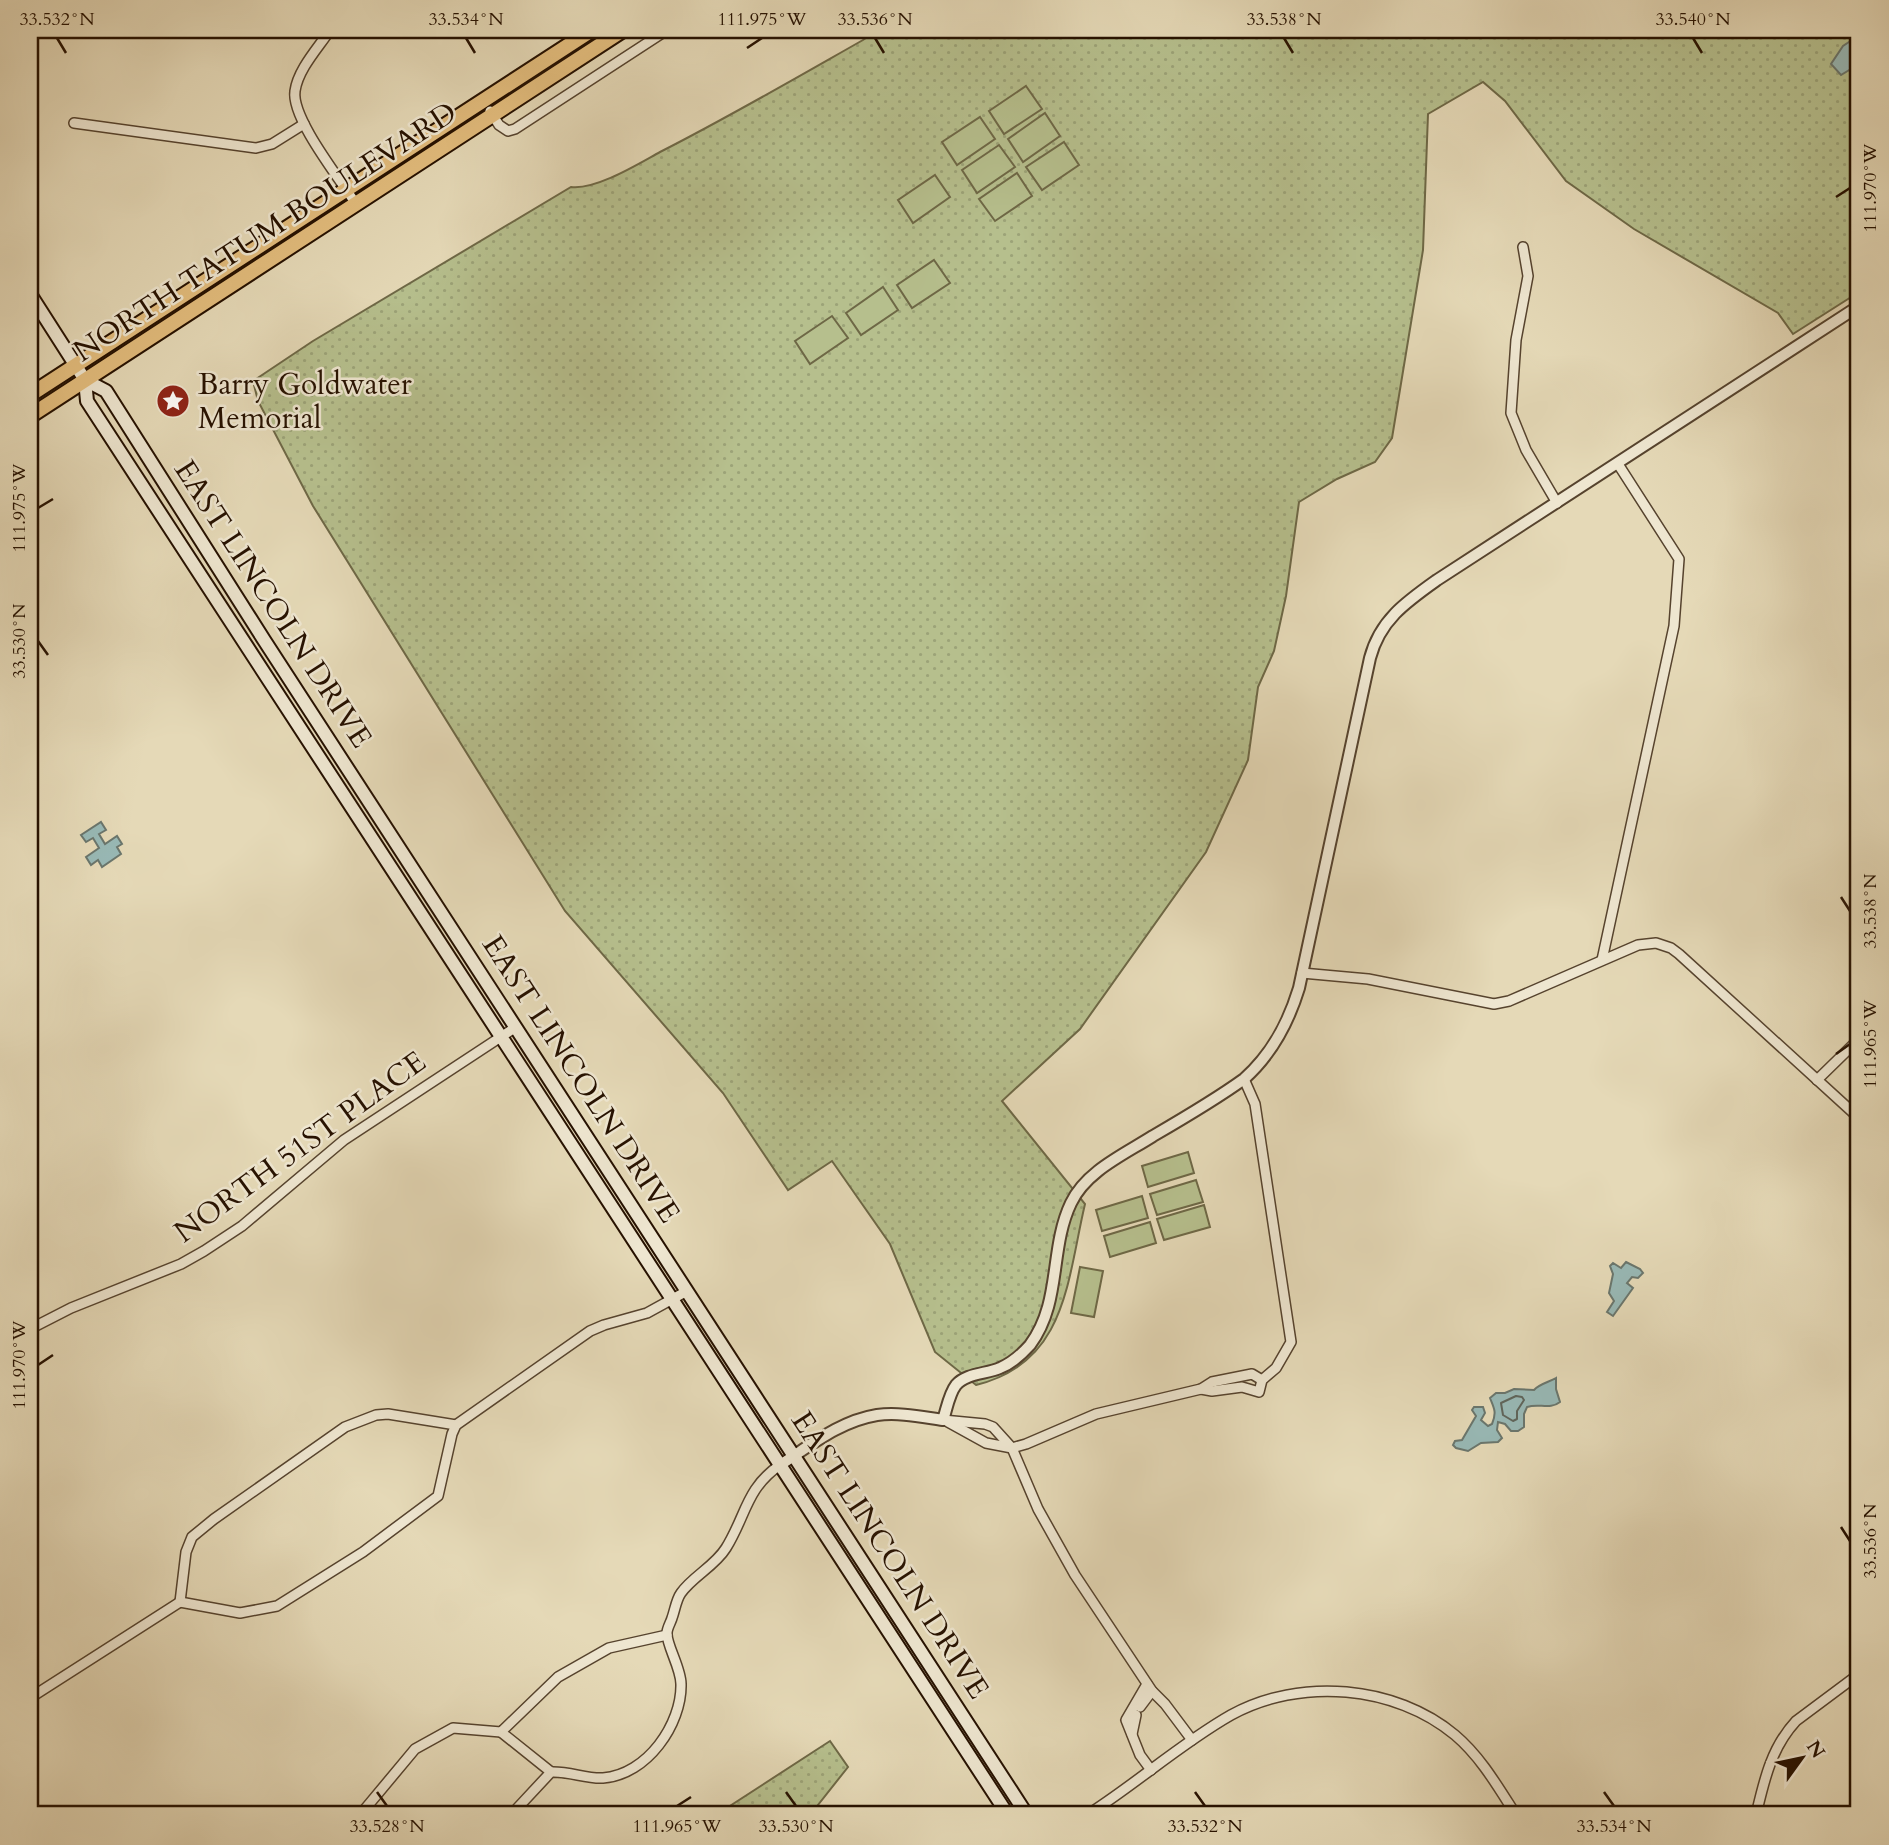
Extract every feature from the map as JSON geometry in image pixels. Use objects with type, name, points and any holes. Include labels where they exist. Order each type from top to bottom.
[{"type":"main road","name":"NORTH TATUM BOULEVARD","points":[[30,395],[592,30]]},
{"type":"main road","name":"NORTH TATUM BOULEVARD","points":[[30,416],[623,30]]},
{"type":"main road","name":"EAST LINCOLN DRIVE","points":[[30,294],[85,380],[87,401],[1004,1810]]},
{"type":"main road","name":"EAST LINCOLN DRIVE","points":[[85,380],[106,391],[243,608],[1027,1815]]},
{"type":"main road","points":[[892,1638],[907,1629]]},
{"type":"main road","points":[[1004,1810],[1008,1807],[1017,1815]]},
{"type":"street","points":[[330,30],[299,78],[295,102],[304,124],[356,204]]},
{"type":"street","name":"NORTH TATUM BOULEVARD","points":[[483,100],[499,125],[508,131],[515,129],[667,30]]},
{"type":"street","points":[[74,122],[256,148],[272,144],[304,124]]},
{"type":"street","points":[[1523,247],[1528,276],[1516,340],[1511,413],[1526,450],[1557,503]]},
{"type":"street","points":[[943,1420],[951,1394],[958,1383],[970,1376],[1003,1367],[1023,1352],[1037,1334],[1053,1293],[1065,1217],[1074,1196],[1082,1186],[1104,1167],[1244,1079],[1259,1064],[1285,1026],[1292,1012],[1302,973],[1370,658],[1383,626],[1412,598],[1859,306]]},
{"type":"street","points":[[1602,960],[1674,626],[1679,559],[1618,464]]},
{"type":"street","points":[[1302,973],[1368,979],[1494,1004],[1509,1001],[1645,943],[1656,943],[1671,948],[1859,1118]]},
{"type":"street","name":"NORTH 51ST PLACE","points":[[30,1329],[71,1308],[181,1264],[204,1251],[242,1226],[344,1140],[516,1027]]},
{"type":"street","points":[[1817,1080],[1859,1039]]},
{"type":"street","points":[[1201,1389],[1212,1391],[1242,1387],[1259,1392],[1262,1380],[1276,1368],[1291,1342],[1255,1104],[1244,1079]]},
{"type":"street","points":[[30,1698],[180,1602],[240,1613],[277,1606],[302,1592],[383,1538],[438,1496],[456,1425],[590,1331],[647,1313],[687,1291]]},
{"type":"street","points":[[943,1420],[986,1443],[1012,1448],[1097,1414],[1201,1389],[1212,1382],[1252,1374],[1262,1380]]},
{"type":"street","points":[[180,1602],[186,1552],[192,1536],[345,1427],[376,1415],[388,1414],[456,1425]]},
{"type":"street","points":[[511,1815],[551,1772],[562,1771],[602,1778],[616,1776],[636,1766],[664,1740],[674,1725],[681,1683],[667,1634],[679,1595],[726,1548],[761,1480],[830,1432],[850,1422],[877,1415],[985,1424],[993,1427],[1012,1448],[1038,1509],[1075,1575],[1150,1688],[1192,1740]]},
{"type":"street","points":[[1859,1484],[1856,1491],[1859,1502]]},
{"type":"street","points":[[501,1732],[558,1677],[609,1648],[667,1634]]},
{"type":"street","points":[[1756,1815],[1772,1756],[1787,1730],[1859,1674]]},
{"type":"street","points":[[1132,1740],[1133,1722],[1150,1688]]},
{"type":"street","points":[[1150,1688],[1126,1720],[1132,1740],[1151,1770]]},
{"type":"street","points":[[1087,1815],[1231,1715],[1264,1700],[1322,1691],[1382,1697],[1413,1707],[1455,1735],[1473,1752],[1516,1815]]},
{"type":"street","points":[[360,1815],[415,1749],[453,1728],[501,1732],[551,1772]]},
{"type":"green space","points":[[876,30],[1859,30],[1859,292],[1793,334],[1778,313],[1634,229],[1566,181],[1505,101],[1483,82],[1428,114],[1423,250],[1392,438],[1375,462],[1337,479],[1299,502],[1286,596],[1274,651],[1258,687],[1248,760],[1206,852],[1080,1029],[1002,1101],[1085,1204],[1067,1289],[1046,1338],[1029,1358],[1006,1374],[976,1385],[935,1352],[890,1244],[832,1161],[788,1190],[723,1093],[565,911],[313,506],[258,401],[253,381],[313,341],[571,187],[592,184],[629,169],[788,83]]},
{"type":"green space","points":[[1026,86],[1042,109],[1004,134],[989,111]]},
{"type":"green space","points":[[1045,113],[1060,136],[1023,162],[1008,139]]},
{"type":"green space","points":[[980,117],[995,139],[957,165],[942,142]]},
{"type":"green space","points":[[1064,142],[1079,165],[1042,190],[1026,167]]},
{"type":"green space","points":[[999,145],[1015,167],[977,193],[962,170]]},
{"type":"green space","points":[[1017,173],[1032,196],[995,221],[979,199]]},
{"type":"green space","points":[[935,175],[950,197],[913,223],[898,200]]},
{"type":"green space","points":[[934,260],[950,283],[912,308],[897,285]]},
{"type":"green space","points":[[883,287],[898,310],[861,335],[846,313]]},
{"type":"green space","points":[[832,316],[848,338],[810,364],[795,341]]},
{"type":"green space","points":[[1188,1152],[1194,1173],[1148,1187],[1142,1166]]},
{"type":"green space","points":[[1196,1180],[1203,1202],[1157,1215],[1150,1194]]},
{"type":"green space","points":[[1142,1196],[1148,1218],[1102,1231],[1096,1210]]},
{"type":"green space","points":[[1204,1205],[1210,1227],[1164,1240],[1157,1219]]},
{"type":"green space","points":[[1150,1222],[1156,1243],[1110,1257],[1104,1236]]},
{"type":"green space","points":[[1080,1267],[1103,1271],[1094,1317],[1071,1313]]},
{"type":"green space","points":[[830,1741],[848,1767],[810,1815],[716,1815]]},
{"type":"water","points":[[1856,30],[1859,30],[1859,64],[1841,75],[1831,64],[1843,46],[1855,38]]},
{"type":"water","points":[[101,822],[106,830],[99,834],[105,844],[117,836],[122,844],[117,847],[121,854],[102,867],[98,860],[91,865],[86,857],[99,848],[93,838],[86,842],[81,835]]},
{"type":"water","points":[[1626,1262],[1643,1273],[1638,1278],[1632,1277],[1627,1283],[1633,1288],[1613,1316],[1607,1312],[1614,1301],[1609,1293],[1613,1274],[1610,1266],[1613,1263],[1621,1268]]},
{"type":"water","points":[[1556,1378],[1560,1402],[1552,1406],[1527,1407],[1524,1427],[1518,1431],[1511,1431],[1505,1424],[1498,1422],[1497,1430],[1502,1438],[1498,1442],[1481,1443],[1468,1451],[1453,1445],[1455,1441],[1462,1440],[1476,1416],[1472,1410],[1474,1407],[1483,1407],[1485,1413],[1481,1420],[1488,1426],[1492,1424],[1495,1413],[1490,1398],[1496,1393],[1514,1389],[1534,1390]]},
{"type":"place","name":"Barry Goldwater Memorial","points":[[173,401]]}]
